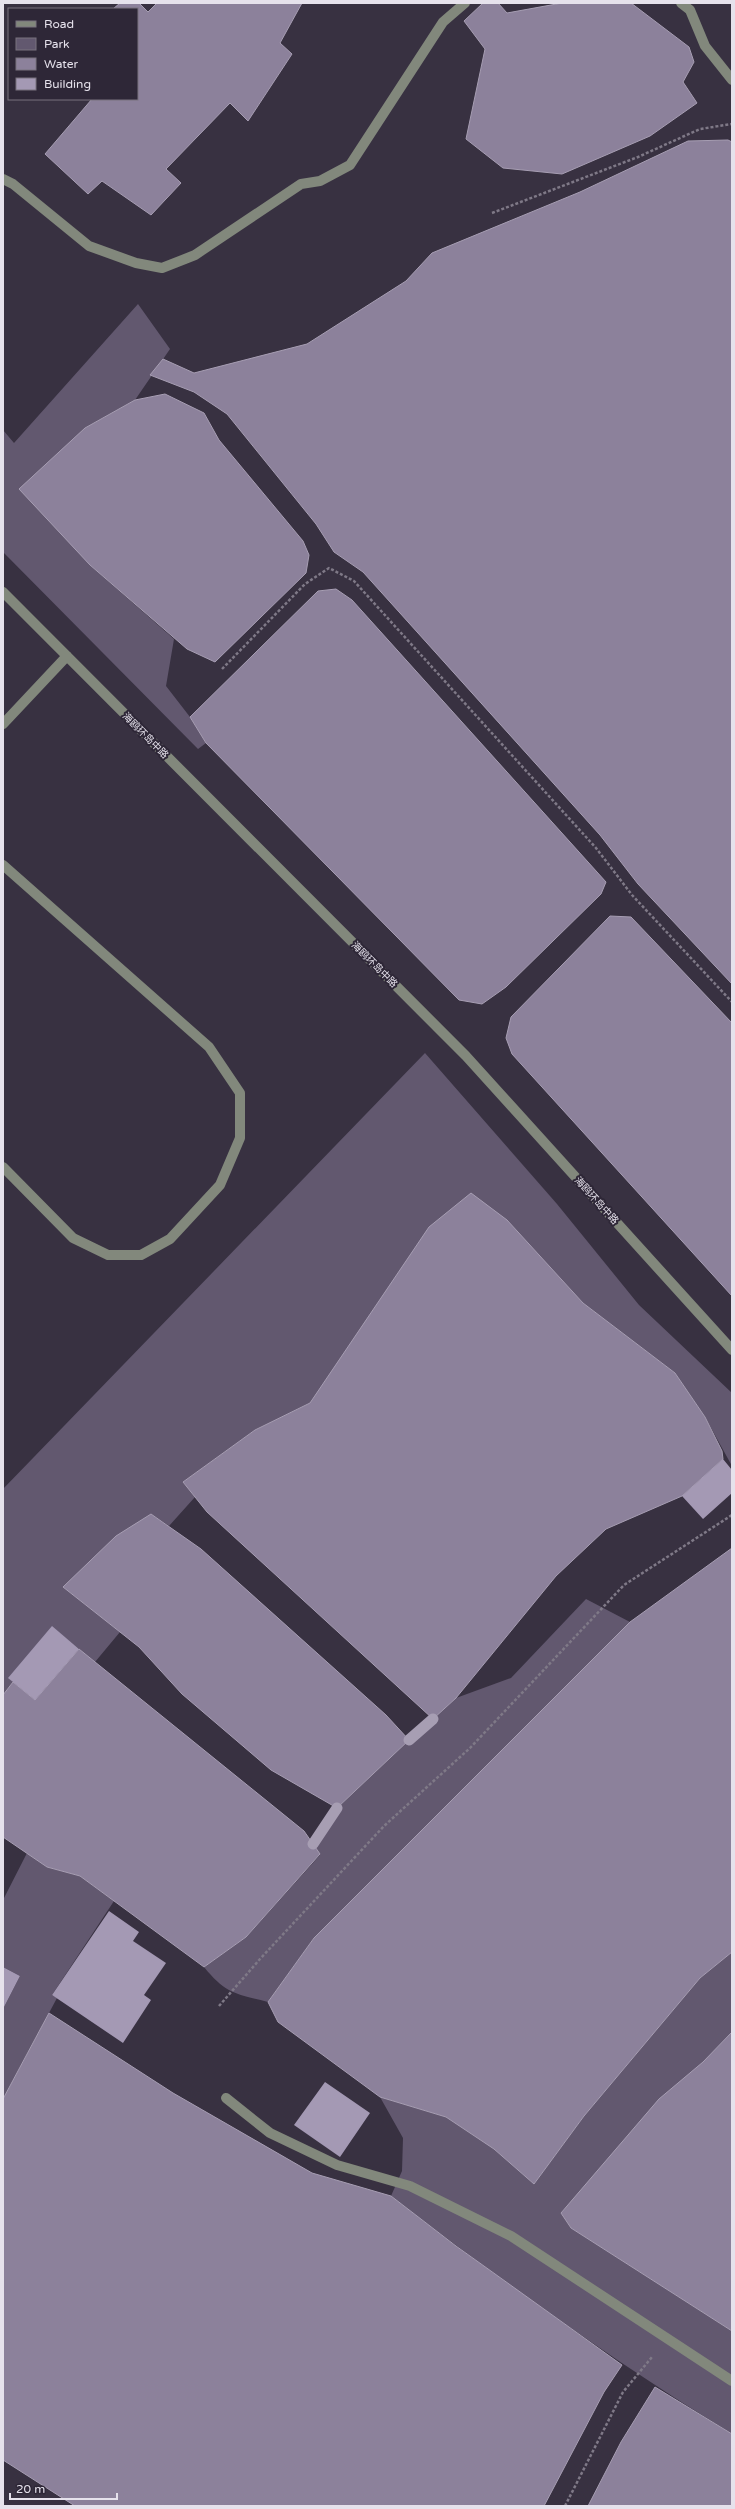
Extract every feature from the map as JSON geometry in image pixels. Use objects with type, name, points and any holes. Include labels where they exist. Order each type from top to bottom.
[{"type":"street","points":[[3,179],[19,189],[89,246],[136,263],[162,268],[195,255],[301,184],[320,181],[350,165],[443,22],[465,3]]},
{"type":"street","points":[[681,3],[690,10],[705,46],[732,80]]},
{"type":"street","name":"海鸥环岛中路","points":[[3,592],[466,1056],[732,1350]]},
{"type":"street","points":[[3,724],[67,656]]},
{"type":"street","points":[[3,865],[209,1047],[240,1093],[240,1138],[220,1185],[170,1239],[142,1255],[108,1255],[74,1238],[3,1167]]},
{"type":"street","points":[[226,2098],[270,2133],[337,2164],[410,2186],[511,2236],[732,2381]]},
{"type":"path","points":[[492,213],[638,157],[700,129],[732,124]]},
{"type":"path","points":[[222,669],[305,584],[329,568],[354,581],[596,848],[632,894],[732,1002]]},
{"type":"path","points":[[219,2006],[260,1959],[384,1826],[470,1748],[624,1585],[732,1515]]},
{"type":"path","points":[[565,2506],[623,2392],[667,2337]]},
{"type":"green space","points":[[138,304],[170,349],[135,400],[85,428],[90,565],[174,639],[166,686],[190,717],[206,743],[198,749],[3,552],[3,430],[14,443]]},
{"type":"green space","points":[[425,1053],[557,1204],[639,1305],[732,1393],[732,1466],[705,1417],[675,1373],[583,1303],[507,1220],[330,1376],[310,1403],[255,1430],[183,1482],[195,1497],[169,1526],[151,1514],[63,1587],[120,1632],[95,1662],[52,1627],[9,1678],[13,1682],[3,1695],[3,1489]]},
{"type":"green space","points":[[586,1599],[630,1622],[314,1938],[268,2002],[239,1995],[225,1988],[219,1983],[204,1967],[246,1937],[320,1855],[313,1844],[337,1808],[456,1698],[511,1678]]},
{"type":"green space","points":[[27,1853],[47,1867],[80,1876],[114,1901],[52,1995],[57,1998],[3,2099],[3,2009],[20,1976],[3,1967],[3,1900]]},
{"type":"green space","points":[[732,1952],[732,2032],[561,2213],[571,2228],[732,2331],[732,2434],[644,2378],[558,2320],[391,2196],[402,2171],[403,2138],[380,2097],[446,2117],[494,2149],[534,2184],[584,2116],[700,1978]]},
{"type":"water","points":[[120,3],[139,3],[148,12],[157,3],[302,3],[280,43],[292,54],[248,121],[230,103],[166,169],[181,183],[151,215],[102,181],[88,194],[45,154],[91,100],[138,100],[138,8],[114,8]]},
{"type":"water","points":[[483,3],[498,3],[507,13],[562,3],[631,3],[689,47],[694,62],[683,82],[697,103],[650,136],[562,174],[503,168],[466,139],[485,49],[464,21]]},
{"type":"water","points":[[728,140],[732,142],[732,984],[638,884],[600,835],[363,572],[334,552],[316,524],[227,414],[194,392],[150,375],[163,359],[194,373],[307,344],[406,281],[432,253],[580,192],[688,141]]},
{"type":"water","points":[[165,394],[204,413],[219,440],[303,541],[309,555],[306,573],[215,662],[187,649],[90,565],[19,489],[85,428],[135,400]]},
{"type":"water","points":[[336,589],[352,600],[606,882],[601,894],[506,987],[482,1004],[459,1000],[206,743],[190,717],[318,591]]},
{"type":"water","points":[[610,916],[631,917],[732,1023],[732,1296],[512,1054],[506,1038],[511,1017]]},
{"type":"water","points":[[471,1193],[507,1220],[583,1303],[675,1373],[705,1417],[722,1451],[723,1459],[682,1496],[606,1529],[556,1576],[456,1698],[433,1719],[207,1512],[183,1482],[255,1430],[310,1403],[429,1227]]},
{"type":"water","points":[[151,1514],[201,1549],[386,1715],[409,1740],[337,1808],[271,1770],[182,1694],[139,1647],[63,1587],[116,1536]]},
{"type":"water","points":[[732,1548],[732,1952],[700,1978],[584,2116],[534,2184],[494,2149],[446,2117],[380,2097],[278,2022],[268,2002],[314,1938],[630,1622]]},
{"type":"water","points":[[79,1649],[304,1831],[320,1854],[246,1937],[204,1967],[80,1876],[47,1867],[3,1837],[3,1695],[13,1682],[35,1700]]},
{"type":"water","points":[[49,2013],[173,2093],[312,2173],[391,2196],[456,2246],[622,2365],[604,2392],[544,2506],[75,2506],[3,2460],[3,2099]]},
{"type":"water","points":[[732,2032],[732,2331],[571,2228],[561,2213],[659,2099],[703,2062]]},
{"type":"water","points":[[655,2387],[732,2434],[732,2506],[588,2506],[621,2442]]},
{"type":"building","points":[[723,1459],[732,1470],[732,1493],[703,1519],[682,1496]]},
{"type":"building","points":[[52,1626],[79,1649],[35,1700],[8,1678]]},
{"type":"building","points":[[109,1911],[139,1932],[133,1941],[166,1963],[144,1995],[151,2000],[123,2043],[52,1995]]},
{"type":"building","points":[[3,1967],[20,1976],[3,2009]]},
{"type":"building","points":[[325,2082],[370,2113],[340,2157],[294,2125]]},
{"type":"waterway","points":[[409,1740],[433,1719]]},
{"type":"waterway","points":[[313,1844],[337,1808]]}]
